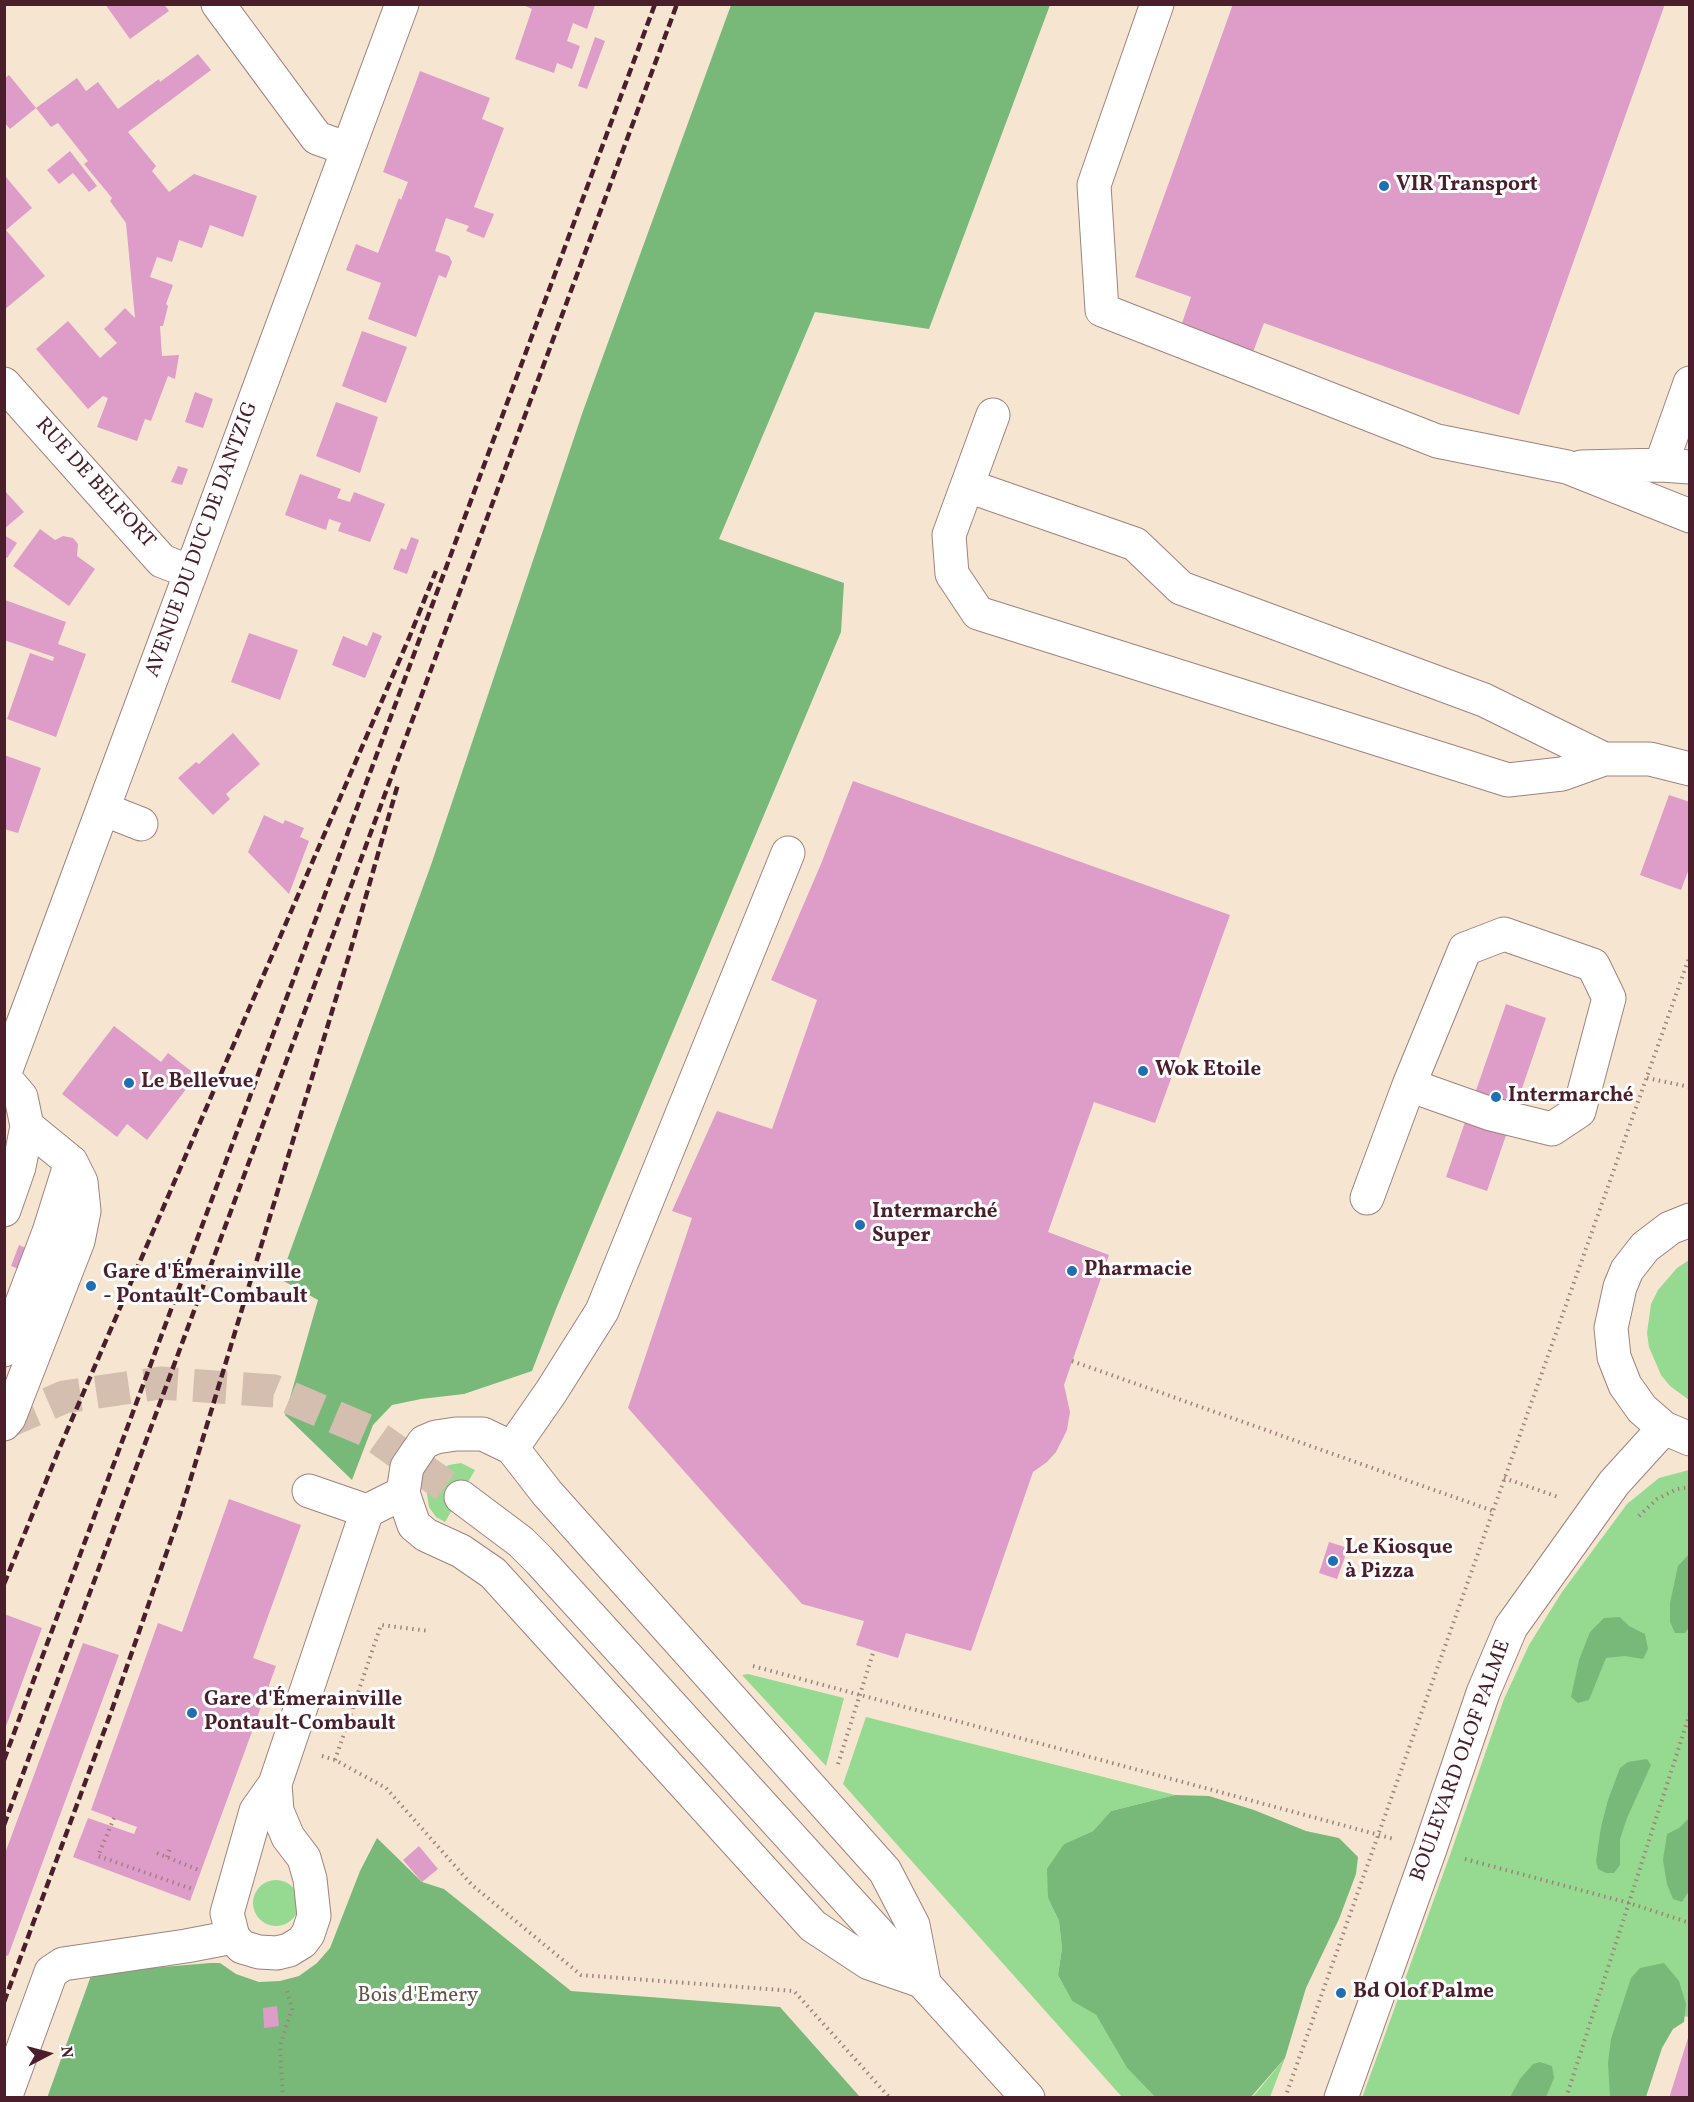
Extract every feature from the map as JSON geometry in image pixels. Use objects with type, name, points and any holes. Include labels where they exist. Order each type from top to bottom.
[{"type":"street","points":[[219,4],[317,138],[348,149]]},
{"type":"street","name":"AVENUE DU DUC DE DANTZIG","points":[[4,1076],[402,4]]},
{"type":"street","points":[[1157,4],[1094,185],[1102,310],[1437,441],[1567,467],[1689,516]]},
{"type":"street","points":[[1567,467],[1675,466],[1689,383]]},
{"type":"street","name":"RUE DE BELFORT","points":[[4,384],[162,561],[191,572]]},
{"type":"street","points":[[993,415],[950,535],[952,574],[978,613],[1508,780],[1562,774],[1604,759],[1650,759],[1689,769]]},
{"type":"street","points":[[968,486],[1135,544],[1181,588],[1484,700],[1604,759]]},
{"type":"street","points":[[103,809],[141,824]]},
{"type":"street","points":[[512,1448],[551,1392],[602,1311],[788,853]]},
{"type":"street","points":[[1368,1198],[1409,1085],[1466,950],[1504,934],[1593,966],[1609,998],[1579,1112],[1552,1129],[1491,1114],[1409,1085]]},
{"type":"street","points":[[4,1076],[21,1097],[27,1126],[19,1167],[4,1210]]},
{"type":"street","points":[[4,1424],[13,1407],[83,1225],[81,1182],[71,1162],[27,1126]]},
{"type":"street","points":[[4,1350],[49,1232],[71,1162]]},
{"type":"street","points":[[1677,1434],[1642,1409],[1625,1385],[1614,1357],[1611,1328],[1620,1287],[1627,1270],[1645,1246],[1670,1228],[1689,1220]]},
{"type":"street","points":[[456,1434],[483,1434],[512,1448],[555,1502],[885,1871],[913,1925],[924,1982],[869,1963],[813,1926],[493,1573],[461,1551],[426,1535],[414,1524],[403,1493],[407,1467],[424,1442],[436,1437],[456,1434]]},
{"type":"street","name":"BOULEVARD OLOF PALME","points":[[1341,2097],[1483,1693],[1511,1627],[1614,1483],[1677,1434]]},
{"type":"street","points":[[309,1491],[367,1511]]},
{"type":"street","points":[[275,1784],[278,1810],[288,1837],[304,1858],[310,1878],[314,1916],[308,1934],[302,1942],[289,1950],[277,1953],[259,1952],[242,1947],[233,1938],[227,1913],[256,1811],[275,1784],[367,1511],[403,1493]]},
{"type":"street","points":[[461,1497],[521,1542],[539,1560],[1028,2097]]},
{"type":"street","points":[[5,2097],[51,1972],[63,1964],[233,1938]]},
{"type":"path","points":[[1285,2097],[1689,955]]},
{"type":"path","points":[[1647,1078],[1689,1087]]},
{"type":"path","points":[[1072,1361],[1493,1512]]},
{"type":"path","points":[[334,1760],[381,1625],[429,1631]]},
{"type":"path","points":[[826,1803],[874,1650]]},
{"type":"path","points":[[746,1664],[1629,1903],[1689,1923]]},
{"type":"path","points":[[1566,2097],[1689,1713]]},
{"type":"path","points":[[288,1745],[334,1760],[386,1788],[472,1885],[581,1975],[794,1991],[890,2097]]},
{"type":"path","points":[[114,1818],[98,1856],[204,1894]]},
{"type":"path","points":[[167,1857],[170,1848]]},
{"type":"path","points":[[157,1853],[202,1871]]},
{"type":"path","points":[[277,1953],[292,2009],[280,2046],[282,2097]]},
{"type":"green space","points":[[731,5],[1050,5],[929,329],[815,312],[719,539],[844,583],[841,632],[532,1371],[464,1394],[392,1405],[373,1425],[352,1480],[285,1415],[318,1300],[280,1279],[431,865],[583,411]]},
{"type":"green space","points":[[1689,1260],[1689,1400],[1670,1386],[1661,1375],[1649,1347],[1647,1333],[1651,1304],[1658,1290],[1677,1268]]},
{"type":"green space","points":[[461,1463],[475,1470],[445,1522],[436,1517],[429,1507],[427,1494],[429,1484],[439,1470]]},
{"type":"green space","points":[[1689,1470],[1689,2017],[1660,2013],[1634,2097],[1362,2098],[1504,1699],[1529,1645],[1562,1592],[1627,1504],[1659,1478]]},
{"type":"green space","points":[[1689,1554],[1689,1627],[1685,1633],[1675,1633],[1670,1622],[1670,1603],[1678,1566]]},
{"type":"green space","points":[[1620,1617],[1629,1626],[1645,1634],[1648,1649],[1643,1659],[1625,1656],[1606,1658],[1589,1700],[1578,1703],[1571,1697],[1579,1660],[1590,1632],[1604,1618]]},
{"type":"green space","points":[[748,1674],[844,1698],[826,1766],[742,1675]]},
{"type":"green space","points":[[866,1717],[1175,1795],[1111,1811],[1093,1831],[1064,1844],[1048,1898],[1059,1921],[1062,1948],[1058,1975],[1072,2001],[1096,2015],[1127,2068],[1155,2097],[1122,2097],[843,1784]]},
{"type":"green space","points":[[1647,1759],[1651,1765],[1620,1839],[1620,1865],[1614,1873],[1606,1873],[1598,1869],[1596,1861],[1608,1800],[1620,1768],[1628,1762]]},
{"type":"green space","points":[[1175,1795],[1209,1796],[1254,1810],[1306,1831],[1339,1838],[1358,1857],[1356,1874],[1339,1919],[1306,1988],[1285,2058],[1251,2097],[1155,2097],[1127,2068],[1096,2015],[1072,2001],[1058,1975],[1062,1948],[1059,1921],[1048,1898],[1047,1869],[1064,1844],[1093,1831],[1111,1811]]},
{"type":"green space","points":[[1689,1818],[1689,1891],[1682,1902],[1673,1899],[1667,1884],[1663,1860],[1667,1834],[1679,1828]]},
{"type":"green space","name":"Bois d'Emery","points":[[377,1838],[422,1882],[444,1889],[571,1991],[780,2007],[860,2097],[47,2098],[92,1973],[220,1963],[236,1974],[259,1982],[280,1981],[299,1976],[317,1963],[330,1948],[360,1871]]},
{"type":"green space","points":[[276,1880],[292,1887],[299,1903],[292,1919],[276,1926],[260,1919],[253,1903],[260,1887]]},
{"type":"green space","points":[[1664,1963],[1679,1981],[1686,2004],[1684,2022],[1673,2029],[1662,2048],[1646,2097],[1610,2097],[1608,2063],[1611,2039],[1631,1978],[1640,1968]]},
{"type":"green space","points":[[1285,2058],[1270,2097],[1251,2098],[1257,2092]]},
{"type":"green space","points":[[1540,2062],[1552,2066],[1554,2078],[1546,2097],[1510,2097],[1520,2079],[1533,2064]]},
{"type":"building","points":[[105,4],[164,4],[169,11],[130,39]]},
{"type":"building","points":[[521,4],[595,5],[587,29],[573,23],[567,41],[580,46],[572,69],[557,63],[554,73],[515,59],[532,9]]},
{"type":"building","name":"VIR Transport","points":[[1233,4],[1665,4],[1519,415],[1264,323],[1253,352],[1181,326],[1191,297],[1135,277]]},
{"type":"building","points":[[595,37],[605,41],[587,89],[578,86]]},
{"type":"building","points":[[198,54],[211,70],[128,132],[156,166],[152,171],[169,192],[194,174],[257,196],[243,237],[210,225],[202,248],[179,240],[172,262],[157,257],[150,277],[173,285],[166,304],[168,306],[163,326],[160,326],[162,356],[179,355],[175,379],[168,376],[151,421],[145,419],[137,441],[97,427],[108,398],[103,396],[88,409],[36,349],[68,321],[100,358],[117,343],[104,329],[125,308],[135,318],[126,223],[110,201],[112,198],[84,164],[88,161],[58,123],[51,127],[36,108],[77,78],[86,91],[98,82],[118,109]]},
{"type":"building","points":[[420,71],[490,98],[482,119],[504,128],[474,207],[494,214],[484,238],[466,231],[469,226],[446,218],[435,251],[449,256],[452,262],[446,278],[439,275],[416,337],[368,319],[381,283],[346,270],[356,244],[378,253],[399,198],[401,200],[408,182],[383,172]]},
{"type":"building","points":[[9,75],[36,108],[10,129],[4,122],[4,79]]},
{"type":"building","points":[[70,151],[97,186],[89,192],[73,173],[59,184],[47,170]]},
{"type":"building","points":[[6,177],[32,208],[6,230],[45,276],[4,310],[4,179]]},
{"type":"building","points":[[362,331],[407,347],[386,403],[342,386]]},
{"type":"building","points":[[195,392],[213,399],[203,428],[185,422]]},
{"type":"building","points":[[336,402],[378,417],[360,473],[316,456]]},
{"type":"building","points":[[178,466],[188,469],[182,485],[171,482]]},
{"type":"building","points":[[300,474],[341,489],[337,498],[350,502],[354,492],[385,504],[370,542],[338,531],[341,523],[329,519],[326,530],[285,515]]},
{"type":"building","points":[[4,490],[24,512],[4,529]]},
{"type":"building","points":[[40,529],[55,540],[63,536],[73,538],[78,544],[77,556],[95,569],[69,606],[13,566]]},
{"type":"building","points":[[4,535],[17,543],[7,558],[4,556]]},
{"type":"building","points":[[411,537],[419,540],[407,574],[393,569],[401,548],[406,550]]},
{"type":"building","points":[[5,600],[66,622],[58,644],[86,654],[56,737],[7,719],[30,653],[53,661],[54,657],[4,640]]},
{"type":"building","points":[[373,632],[382,636],[365,678],[332,665],[343,636],[367,646]]},
{"type":"building","points":[[249,633],[298,650],[280,700],[231,682]]},
{"type":"building","points":[[233,733],[260,764],[226,794],[230,799],[213,815],[178,778],[196,762],[199,764]]},
{"type":"building","points":[[4,755],[41,768],[18,833],[4,829]]},
{"type":"building","name":"Intermarché Super","points":[[853,781],[1230,915],[1155,1123],[1094,1102],[1048,1232],[1109,1255],[1064,1385],[1070,1412],[1067,1430],[1056,1452],[1033,1472],[971,1651],[906,1633],[898,1658],[856,1645],[864,1621],[802,1604],[628,1408],[692,1218],[672,1211],[717,1111],[772,1129],[817,1000],[771,980],[821,864]]},
{"type":"building","points":[[1669,795],[1690,802],[1690,866],[1681,890],[1640,875]]},
{"type":"building","points":[[264,815],[283,824],[285,820],[304,828],[300,837],[309,841],[289,894],[248,852]]},
{"type":"building","name":"Intermarché","points":[[1506,1004],[1546,1018],[1487,1191],[1446,1177]]},
{"type":"building","name":"Le Bellevue","points":[[114,1026],[161,1062],[168,1053],[195,1074],[188,1083],[190,1084],[147,1140],[127,1124],[117,1137],[62,1094]]},
{"type":"building","points":[[19,1245],[30,1250],[22,1270],[11,1266]]},
{"type":"building","name":"Gare d'Émerainville Pontault-Combault","points":[[229,1499],[301,1525],[253,1658],[276,1666],[190,1901],[73,1857],[88,1818],[134,1834],[137,1827],[91,1810],[158,1623],[182,1632]]},
{"type":"building","name":"Le Kiosque à Pizza","points":[[1329,1542],[1348,1548],[1337,1579],[1319,1573]]},
{"type":"building","points":[[4,1614],[42,1628],[5,1729],[4,1729]]},
{"type":"building","points":[[83,1643],[119,1655],[8,1956],[4,1955],[4,1856]]},
{"type":"building","points":[[419,1846],[438,1869],[422,1882],[403,1860]]},
{"type":"building","points":[[277,2006],[279,2026],[264,2028],[263,2008]]},
{"type":"building","points":[[1689,2035],[1690,2098],[1669,2098]]},
{"type":"tunnel","points":[[4,1423],[64,1397],[160,1383],[274,1391],[368,1431],[461,1497]]},
{"type":"railway","points":[[4,1760],[655,4]]},
{"type":"railway","points":[[4,1825],[677,4]]},
{"type":"railway","points":[[4,1584],[60,1447],[436,571]]},
{"type":"railway","points":[[4,2002],[109,1718],[180,1514],[350,952],[398,784]]},
{"type":"place","name":"VIR Transport","points":[[1384,186]]},
{"type":"place","name":"Wok Etoile","points":[[1143,1071]]},
{"type":"place","name":"Le Bellevue","points":[[129,1083]]},
{"type":"place","name":"Intermarché","points":[[1496,1097]]},
{"type":"place","name":"Intermarché Super","points":[[860,1225]]},
{"type":"place","name":"Pharmacie","points":[[1072,1271]]},
{"type":"place","name":"Gare d'Émerainville - Pontault-Combault","points":[[91,1286]]},
{"type":"place","name":"Le Kiosque à Pizza","points":[[1333,1561]]},
{"type":"place","name":"Gare d'Émerainville Pontault-Combault","points":[[192,1713]]},
{"type":"place","name":"Bd Olof Palme","points":[[1341,1993]]}]
